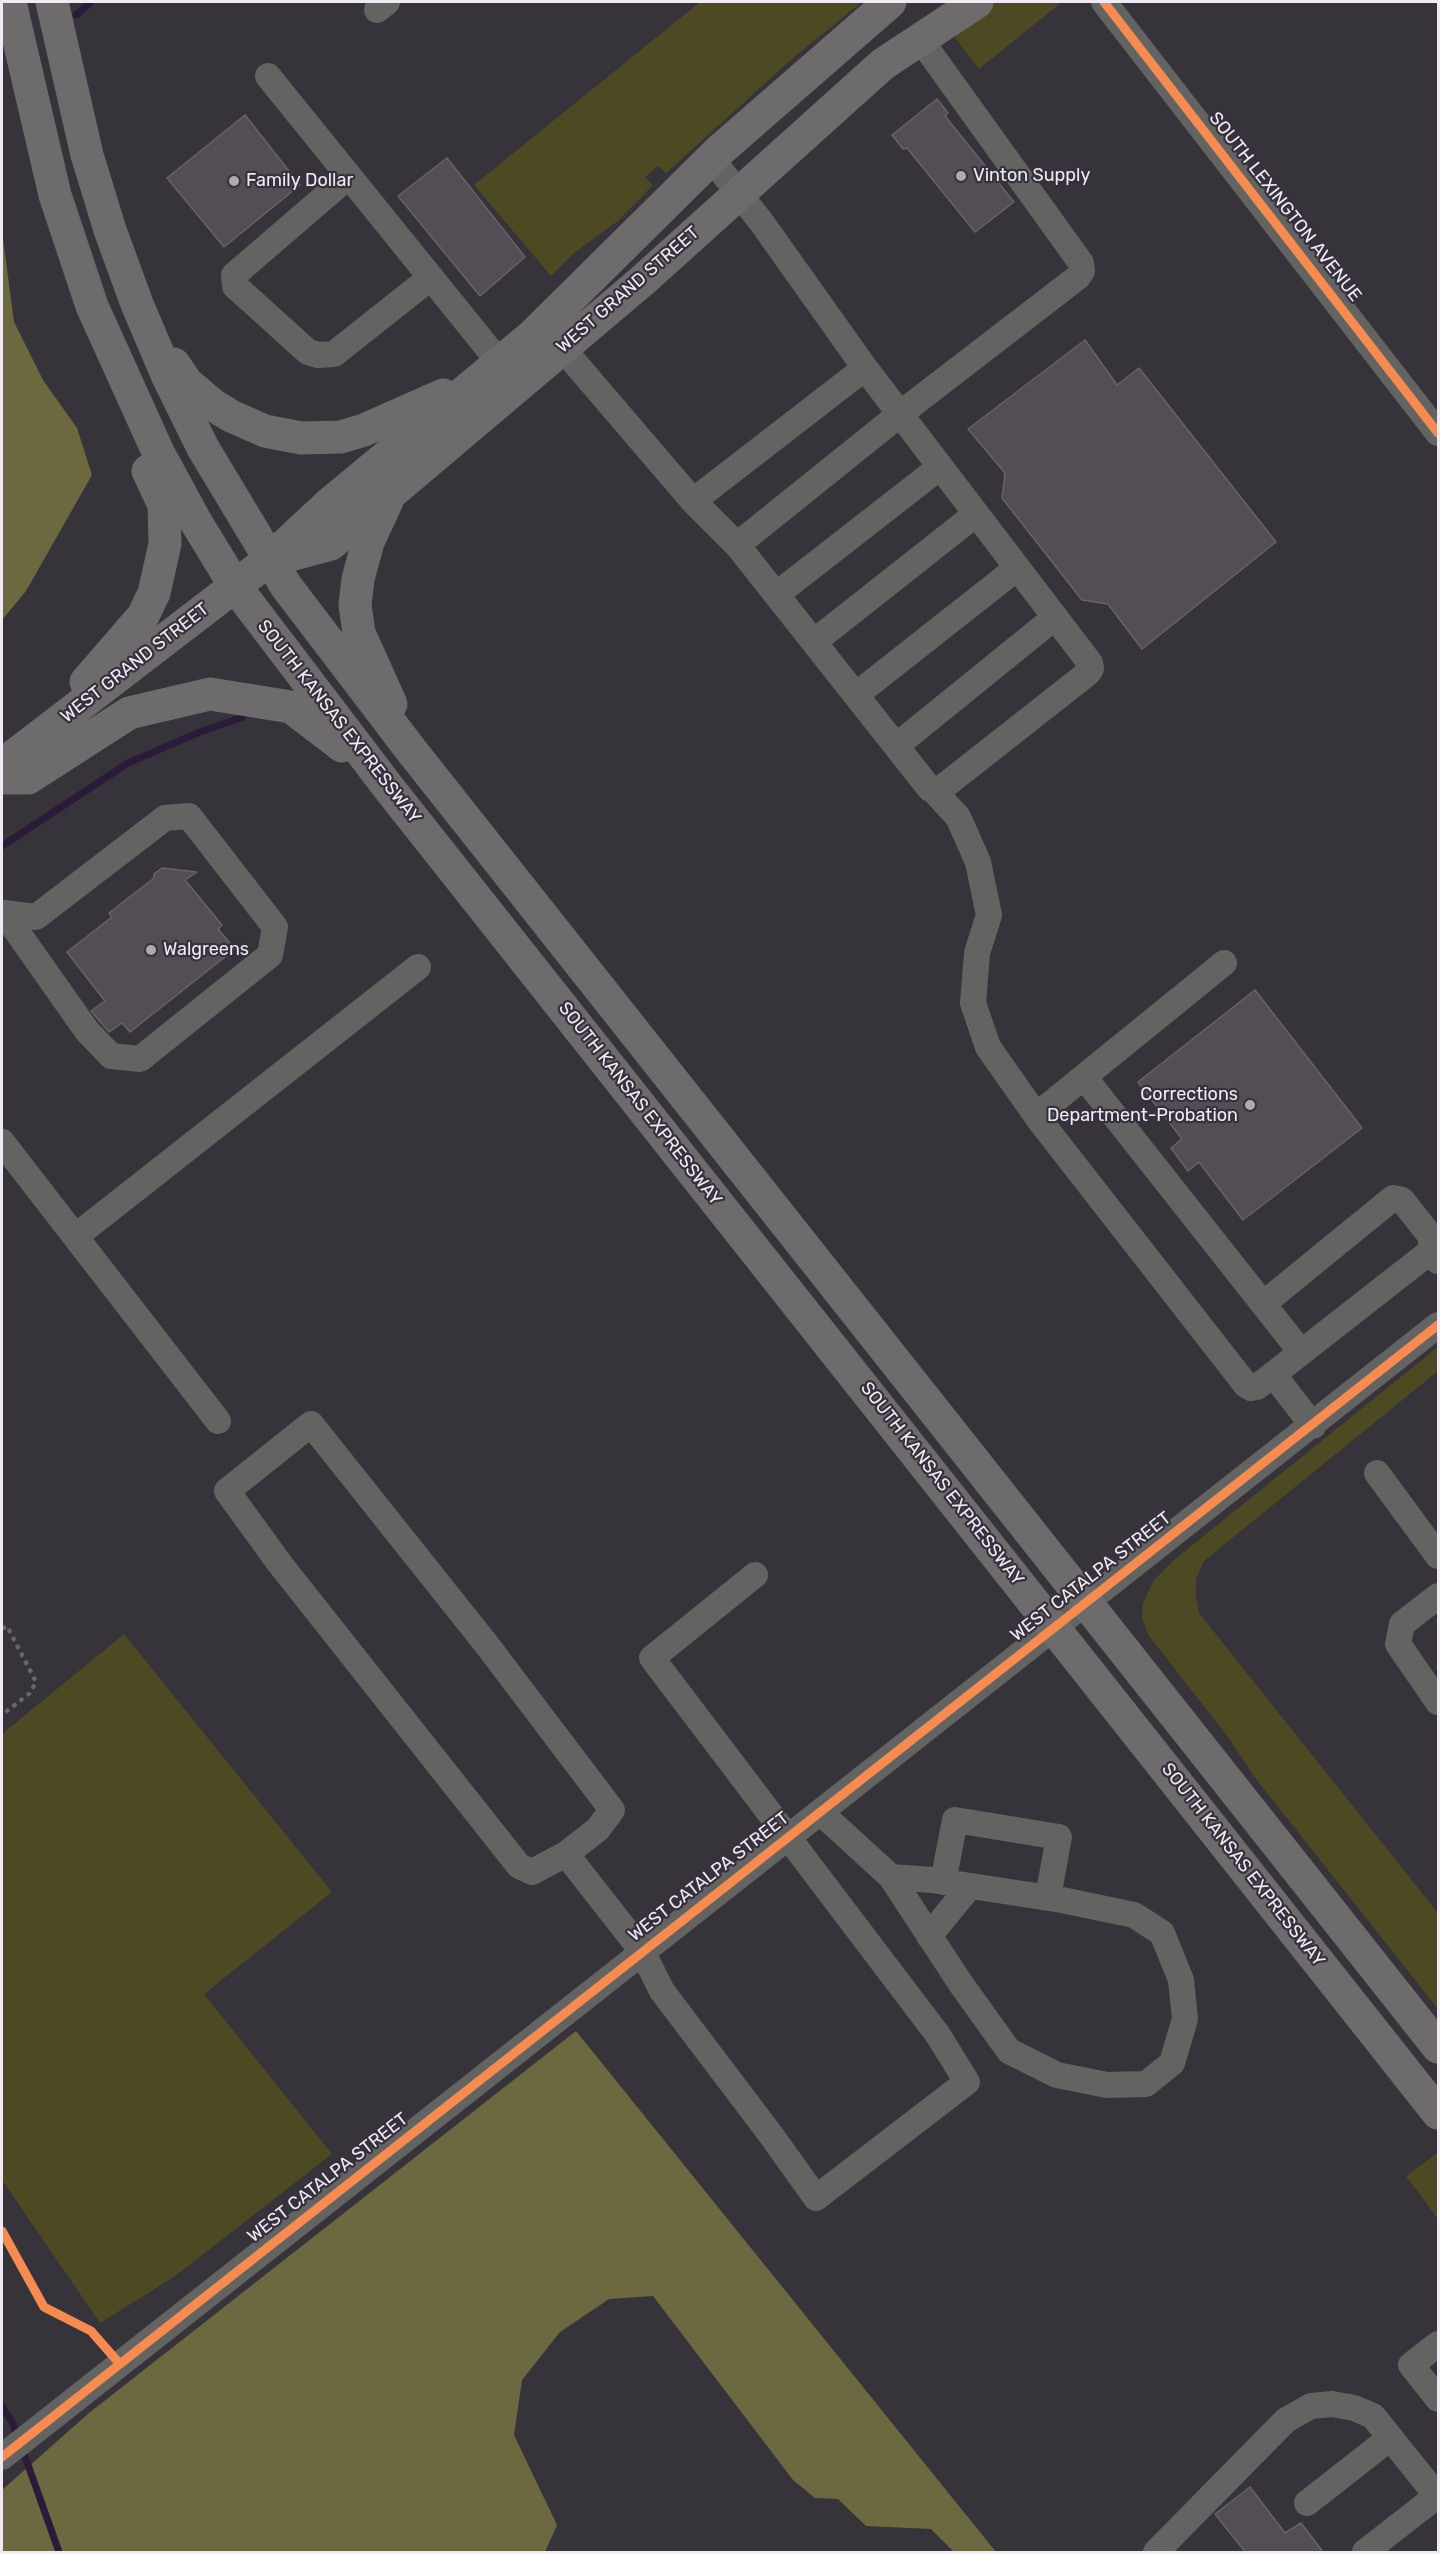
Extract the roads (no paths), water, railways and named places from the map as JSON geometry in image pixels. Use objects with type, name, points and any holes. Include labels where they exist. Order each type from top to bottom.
[{"type":"main road","name":"SOUTH KANSAS EXPRESSWAY","points":[[10,2],[56,195],[79,270],[107,342],[158,452],[196,522],[235,586],[388,787],[1055,1626],[1438,2113]]},
{"type":"main road","points":[[52,2],[87,155],[136,304],[203,448],[269,560],[316,628],[411,750],[1438,2047]]},
{"type":"main road","name":"WEST GRAND STREET","points":[[269,560],[331,543],[392,490],[553,337],[711,158],[890,2]]},
{"type":"main road","name":"WEST GRAND STREET","points":[[2,764],[269,560],[328,505],[492,369],[553,337],[642,281],[883,64],[977,2]]},
{"type":"main road","points":[[136,304],[187,383],[231,416],[265,431],[285,436],[319,439],[341,437],[364,430],[492,369]]},
{"type":"main road","points":[[2,764],[62,708],[113,652],[143,616],[154,593],[165,543],[164,505],[118,408],[107,342]]},
{"type":"main road","points":[[392,490],[368,542],[358,579],[356,605],[359,633],[411,750]]},
{"type":"main road","points":[[2,778],[28,778],[129,713],[210,694],[291,707],[340,744],[388,787]]},
{"type":"street","name":"SOUTH LEXINGTON AVENUE","points":[[1104,2],[1438,433]]},
{"type":"street","points":[[737,545],[900,414],[1078,277],[1082,271],[1081,263],[920,39]]},
{"type":"street","points":[[268,76],[430,278],[492,369]]},
{"type":"street","points":[[711,158],[739,193],[865,368],[1090,663],[1091,669],[938,791],[934,791]]},
{"type":"street","points":[[349,176],[234,275],[235,286],[308,352],[318,355],[334,354],[430,278]]},
{"type":"street","points":[[553,337],[693,501],[737,545],[896,746],[958,817],[978,862],[989,915],[977,953],[973,1003],[988,1047],[1040,1121],[1246,1385],[1251,1388],[1257,1387],[1301,1352],[1434,1256],[1432,1238],[1402,1200],[1393,1198],[1263,1304]]},
{"type":"street","points":[[693,501],[865,368]]},
{"type":"street","points":[[777,594],[940,467]]},
{"type":"street","points":[[815,641],[976,514]]},
{"type":"street","points":[[856,694],[1017,568]]},
{"type":"street","points":[[896,746],[1054,618]]},
{"type":"street","points":[[189,816],[275,927],[270,954],[140,1059],[111,1056],[87,1031],[3,913],[36,917],[165,818],[189,816]]},
{"type":"street","points":[[1040,1121],[1039,1115],[1043,1110],[1224,963]]},
{"type":"street","points":[[76,1236],[418,967]]},
{"type":"street","points":[[1084,1077],[1301,1352]]},
{"type":"street","points":[[2,1142],[218,1421]]},
{"type":"street","name":"WEST CATALPA STREET","points":[[2,2457],[789,1835],[1313,1426],[1438,1325]]},
{"type":"street","points":[[1273,1374],[1313,1426]]},
{"type":"street","points":[[311,1424],[487,1645],[612,1810],[598,1829],[566,1854],[532,1872],[519,1866],[280,1564],[227,1491],[311,1424]]},
{"type":"street","points":[[1377,1473],[1438,1556]]},
{"type":"street","points":[[566,1854],[642,1952],[662,1991],[816,2198],[967,2082],[938,2034],[789,1835],[652,1658],[755,1575]]},
{"type":"street","points":[[1438,1596],[1402,1624],[1398,1644],[1438,1702]]},
{"type":"street","points":[[820,1812],[891,1877],[1008,2051],[1057,2075],[1107,2085],[1146,2084],[1173,2063],[1185,2019],[1181,1980],[1162,1933],[1134,1916],[1048,1897],[891,1877]]},
{"type":"street","points":[[943,1882],[955,1820],[1059,1837],[1048,1897]]},
{"type":"street","points":[[929,1936],[970,1886]]},
{"type":"street","points":[[1438,2344],[1411,2366],[1438,2399]]},
{"type":"street","points":[[1156,2553],[1286,2420],[1311,2406],[1332,2404],[1354,2408],[1373,2416],[1438,2496],[1365,2553]]},
{"type":"street","points":[[1307,2503],[1390,2438]]},
{"type":"waterway","points":[[76,15],[91,2]]},
{"type":"waterway","points":[[2,846],[128,763],[200,732],[243,717]]},
{"type":"waterway","points":[[2,2406],[18,2438]]},
{"type":"waterway","points":[[22,2448],[59,2552]]},
{"type":"place","name":"Vinton Supply","points":[[961,176]]},
{"type":"place","name":"Family Dollar","points":[[234,181]]},
{"type":"place","name":"Walgreens","points":[[151,950]]},
{"type":"place","name":"Corrections Department-Probation","points":[[1250,1105]]}]
